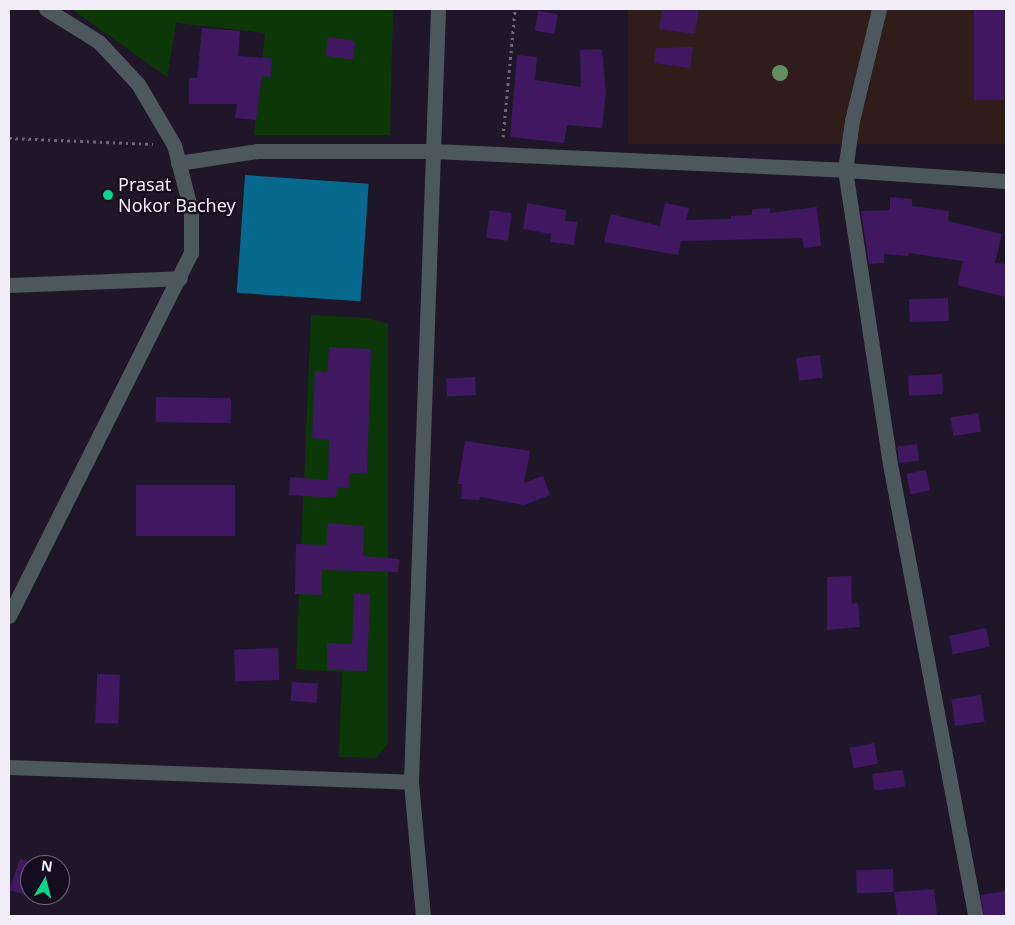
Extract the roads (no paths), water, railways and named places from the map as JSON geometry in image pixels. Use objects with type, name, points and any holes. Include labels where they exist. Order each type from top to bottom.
[{"type":"street","points":[[9,616],[180,278],[191,252],[191,211],[174,145],[138,84],[99,42],[46,9]]},
{"type":"street","points":[[423,916],[411,782],[438,9]]},
{"type":"street","points":[[879,9],[852,121],[844,170],[892,474],[975,916]]},
{"type":"street","points":[[178,163],[257,151],[433,151],[844,170],[1006,181]]},
{"type":"street","points":[[9,285],[180,278]]},
{"type":"street","points":[[9,767],[411,782]]},
{"type":"water","points":[[245,175],[369,184],[360,301],[237,293]]},
{"type":"place","name":"Prasat Nokor Bachey","points":[[108,195]]}]
